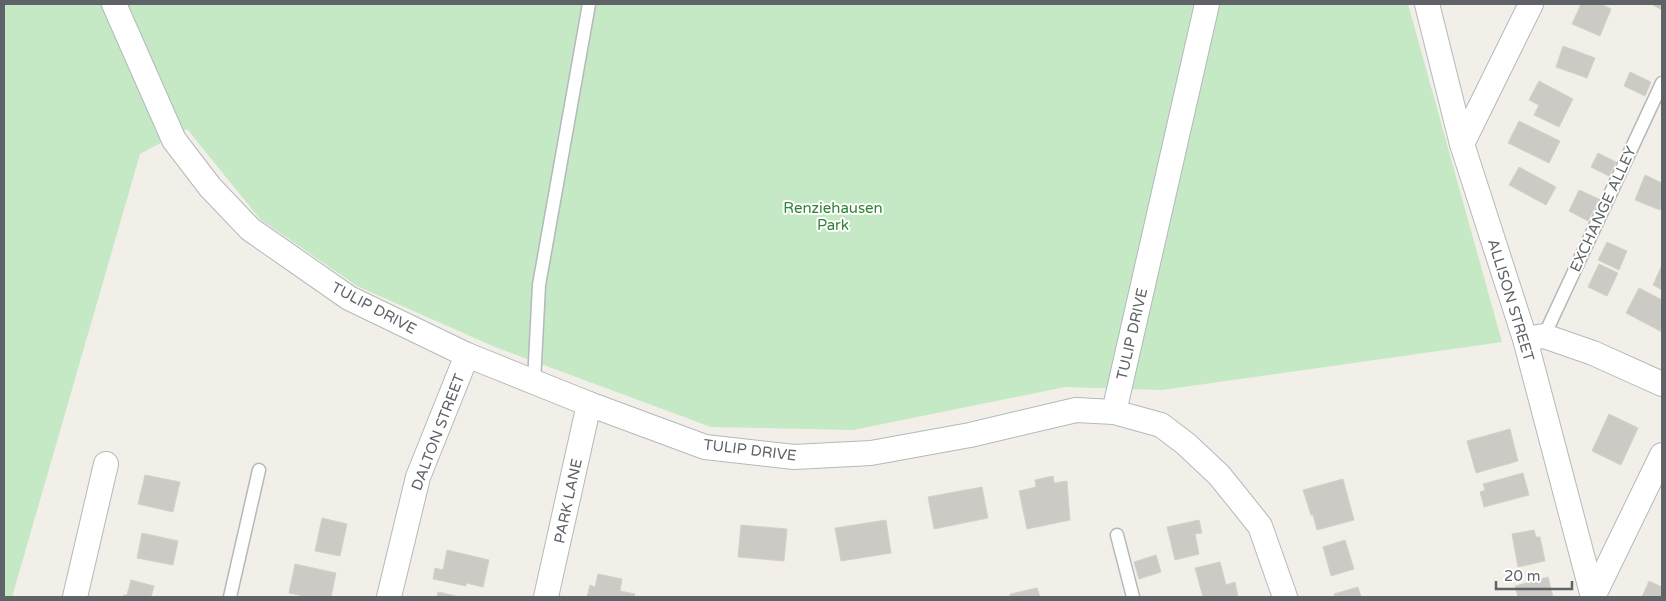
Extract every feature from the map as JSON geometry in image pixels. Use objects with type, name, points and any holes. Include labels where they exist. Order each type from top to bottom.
[{"type":"street","name":"TULIP DRIVE","points":[[114,4],[174,140],[210,187],[250,229],[349,298],[467,355],[589,404],[705,447],[794,457],[871,453],[970,435],[1076,410],[1114,412],[1207,4]]},
{"type":"street","name":"ALLISON STREET","points":[[1427,4],[1462,144],[1534,338],[1593,597]]},
{"type":"street","points":[[1462,144],[1531,4]]},
{"type":"street","points":[[1534,338],[1593,353],[1662,384]]},
{"type":"street","name":"DALTON STREET","points":[[389,597],[418,477],[467,355]]},
{"type":"street","name":"PARK LANE","points":[[546,597],[589,404]]},
{"type":"street","points":[[1114,412],[1161,425],[1186,444],[1219,475],[1260,526],[1285,597]]},
{"type":"street","points":[[1593,597],[1662,455]]},
{"type":"street","points":[[74,597],[106,464]]},
{"type":"lane","points":[[534,382],[538,285],[589,4]]},
{"type":"lane","name":"EXCHANGE ALLEY","points":[[1534,338],[1662,83]]},
{"type":"lane","points":[[230,597],[259,470]]},
{"type":"lane","points":[[1117,535],[1133,597]]},
{"type":"green space","name":"Renziehausen Park","points":[[4,4],[1408,4],[1502,342],[1162,390],[1065,387],[853,430],[711,427],[495,347],[357,286],[260,219],[187,129],[140,154],[12,597],[4,597]]},
{"type":"building","points":[[1581,4],[1601,4],[1611,9],[1600,36],[1572,24]]},
{"type":"building","points":[[1662,4],[1662,10],[1653,5]]},
{"type":"building","points":[[1563,46],[1595,58],[1587,78],[1556,67]]},
{"type":"building","points":[[1630,72],[1651,82],[1645,96],[1624,86]]},
{"type":"building","points":[[1539,81],[1573,99],[1559,127],[1534,115],[1539,105],[1529,100]]},
{"type":"building","points":[[1519,121],[1560,141],[1549,163],[1508,143]]},
{"type":"building","points":[[1598,153],[1616,162],[1609,176],[1591,167]]},
{"type":"building","points":[[1519,167],[1556,187],[1546,205],[1509,185]]},
{"type":"building","points":[[1645,175],[1662,183],[1662,205],[1660,210],[1635,200]]},
{"type":"building","points":[[1579,190],[1599,199],[1588,221],[1569,211]]},
{"type":"building","points":[[1607,242],[1627,251],[1619,270],[1598,260]]},
{"type":"building","points":[[1599,264],[1618,273],[1607,296],[1588,287]]},
{"type":"building","points":[[1662,265],[1662,290],[1653,285]]},
{"type":"building","points":[[1639,288],[1662,300],[1662,332],[1626,313]]},
{"type":"building","points":[[1609,414],[1638,428],[1621,465],[1592,451]]},
{"type":"building","points":[[1510,429],[1518,461],[1476,473],[1467,441]]},
{"type":"building","points":[[1523,473],[1529,495],[1484,507],[1480,492],[1485,490],[1483,484]]},
{"type":"building","points":[[145,475],[180,482],[173,512],[138,504]]},
{"type":"building","points":[[1053,476],[1054,483],[1067,481],[1070,520],[1027,529],[1019,491],[1036,487],[1035,480]]},
{"type":"building","points":[[1343,479],[1354,520],[1317,530],[1303,490]]},
{"type":"building","points":[[982,487],[988,518],[934,529],[928,497]]},
{"type":"building","points":[[322,518],[347,524],[340,556],[315,551]]},
{"type":"building","points":[[886,520],[891,553],[841,561],[835,528]]},
{"type":"building","points":[[1199,520],[1202,533],[1195,534],[1199,554],[1175,560],[1167,527]]},
{"type":"building","points":[[741,525],[787,529],[784,561],[738,557]]},
{"type":"building","points":[[1534,530],[1536,537],[1540,537],[1545,561],[1518,567],[1512,534]]},
{"type":"building","points":[[142,533],[178,541],[173,565],[137,558]]},
{"type":"building","points":[[1345,540],[1354,569],[1331,576],[1323,547]]},
{"type":"building","points":[[447,550],[489,560],[483,587],[466,583],[466,586],[433,579],[435,568],[443,570]]},
{"type":"building","points":[[1156,555],[1161,572],[1139,579],[1134,562]]},
{"type":"building","points":[[1220,562],[1226,585],[1235,582],[1238,597],[1203,597],[1195,568]]},
{"type":"building","points":[[295,564],[336,573],[331,597],[308,597],[289,593]]},
{"type":"building","points":[[598,574],[622,579],[620,591],[635,594],[634,597],[587,597],[590,585],[595,587]]},
{"type":"building","points":[[1548,577],[1553,597],[1518,597],[1515,586]]},
{"type":"building","points":[[131,580],[154,586],[151,597],[123,597],[127,595]]},
{"type":"building","points":[[1649,581],[1662,587],[1662,597],[1642,597]]},
{"type":"building","points":[[1358,587],[1361,597],[1335,597],[1334,594]]},
{"type":"building","points":[[1037,588],[1040,597],[1010,597],[1010,594]]},
{"type":"building","points":[[438,592],[460,597],[437,597]]}]
